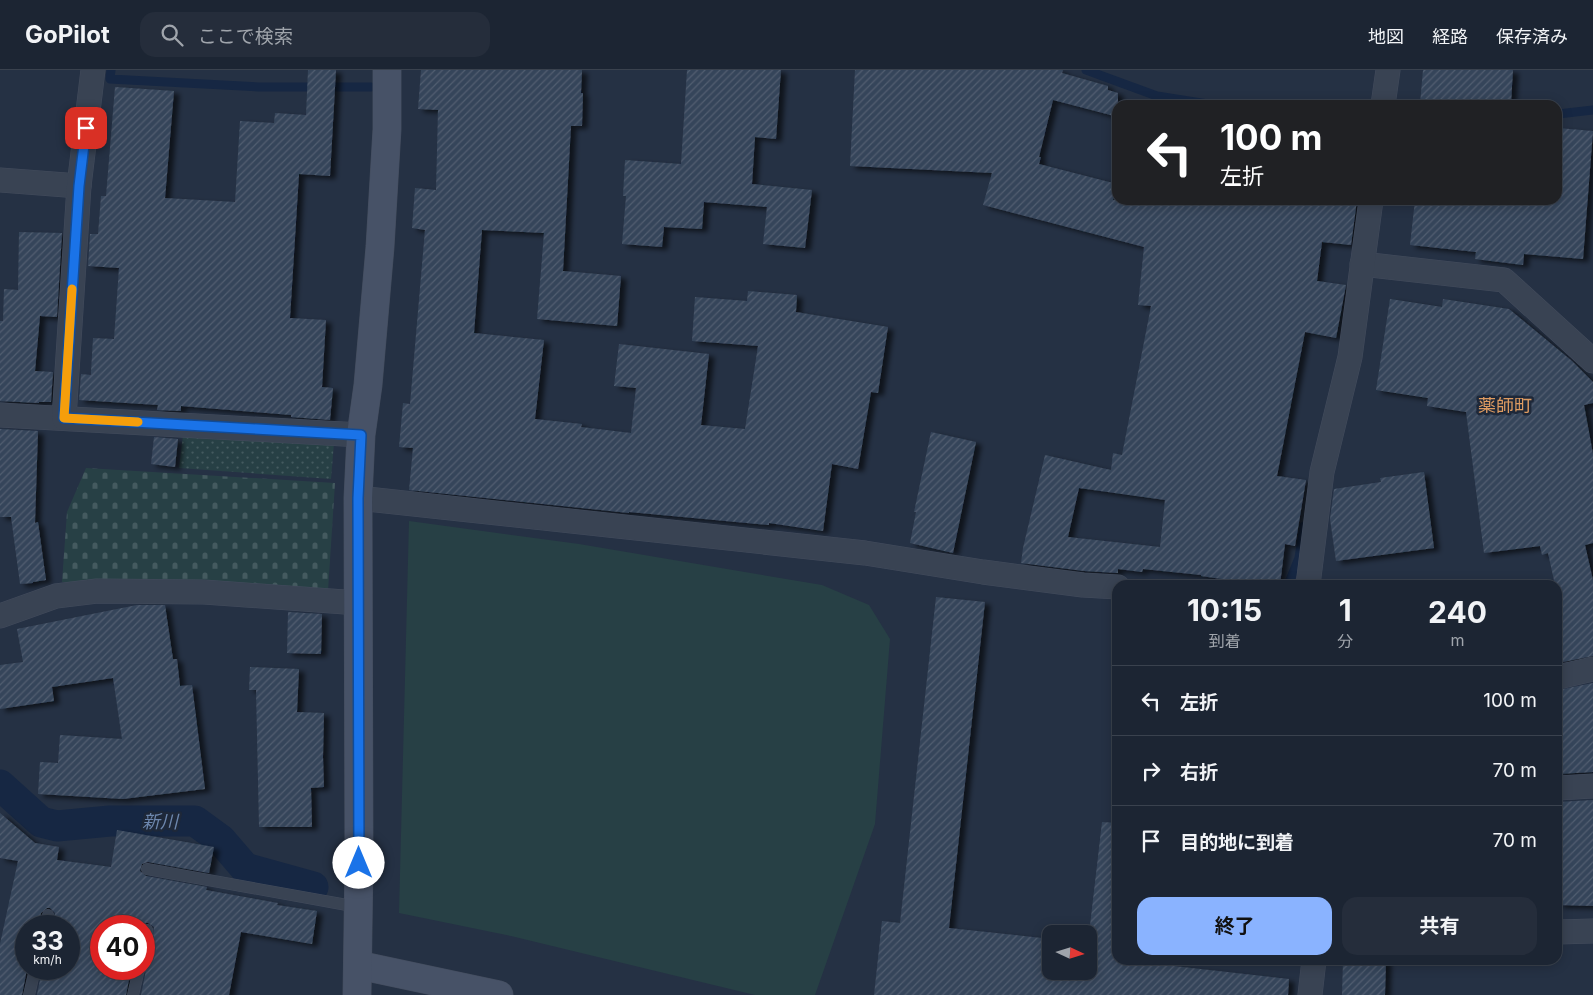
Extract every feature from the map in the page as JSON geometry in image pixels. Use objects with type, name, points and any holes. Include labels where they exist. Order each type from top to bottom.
[{"type":"street","points":[[64,418],[79,186],[93,70]]},
{"type":"street","points":[[357,995],[358,498],[361,435],[368,385],[380,247],[387,129],[387,70]]},
{"type":"street","points":[[1384,100],[1388,70]]},
{"type":"street","points":[[0,180],[79,186]]},
{"type":"street","points":[[1309,580],[1322,472],[1350,357],[1370,205]]},
{"type":"street","points":[[1362,264],[1504,280],[1593,360]]},
{"type":"street","points":[[0,415],[361,435]]},
{"type":"street","points":[[358,498],[865,552],[983,572],[1112,586]]},
{"type":"street","points":[[0,616],[56,596],[97,591],[204,592],[359,604]]},
{"type":"street","points":[[1562,676],[1593,669]]},
{"type":"street","points":[[1562,788],[1593,786]]},
{"type":"street","points":[[1562,932],[1593,931]]},
{"type":"street","points":[[358,965],[499,995]]},
{"type":"street","points":[[1310,995],[1313,965]]},
{"type":"lane","points":[[147,869],[358,907]]},
{"type":"lane","points":[[29,995],[32,980]]},
{"type":"lane","points":[[134,995],[137,980]]},
{"type":"green space","points":[[183,435],[334,443],[331,479],[179,468]]},
{"type":"green space","points":[[86,468],[335,483],[328,591],[62,582],[67,512]]},
{"type":"green space","points":[[409,521],[579,544],[822,585],[869,605],[890,639],[875,824],[815,995],[755,995],[511,936],[399,913]]},
{"type":"building","points":[[308,70],[336,70],[330,176],[299,174],[290,318],[326,320],[322,387],[333,388],[330,420],[181,406],[181,411],[157,410],[158,405],[79,400],[81,374],[91,375],[93,338],[114,339],[119,268],[88,266],[90,234],[98,234],[101,196],[106,196],[115,87],[174,91],[165,198],[235,202],[240,121],[274,123],[275,113],[306,115]]},
{"type":"building","points":[[421,70],[582,70],[582,126],[571,126],[563,271],[621,276],[617,326],[537,319],[544,233],[482,230],[474,333],[544,340],[535,419],[582,424],[581,427],[631,433],[636,388],[614,386],[619,344],[709,354],[701,425],[745,429],[758,346],[692,341],[695,297],[747,301],[748,291],[797,295],[796,312],[888,327],[878,393],[871,392],[858,469],[832,464],[823,531],[769,523],[769,525],[629,513],[409,490],[413,448],[399,447],[403,403],[410,404],[425,230],[412,228],[415,188],[436,190],[438,110],[418,109]]},
{"type":"building","points":[[687,70],[781,70],[776,139],[755,137],[752,184],[812,190],[805,248],[763,244],[767,207],[704,202],[702,229],[664,227],[662,247],[622,244],[626,196],[623,196],[625,160],[681,164]]},
{"type":"building","points":[[855,70],[1063,70],[1062,73],[1108,86],[1108,90],[1118,93],[1118,100],[1112,100],[1112,115],[1053,100],[1039,164],[1112,183],[1112,205],[1356,205],[1351,245],[1322,242],[1317,281],[1346,285],[1336,338],[1305,332],[1277,476],[1306,480],[1295,546],[1285,544],[1281,580],[1228,580],[1143,569],[1142,572],[1118,569],[1118,573],[1084,571],[1021,563],[1045,455],[1111,470],[1113,453],[1122,455],[1151,306],[1138,305],[1144,247],[983,205],[992,173],[850,166]],"holes":[[[1079,488],[1165,500],[1160,547],[1068,537]]]},
{"type":"building","points":[[1423,70],[1513,70],[1511,100],[1420,100]]},
{"type":"building","points":[[1562,128],[1593,131],[1583,259],[1524,254],[1523,265],[1475,259],[1476,252],[1410,245],[1414,205],[1562,205]]},
{"type":"building","points":[[19,232],[62,233],[57,317],[40,316],[35,371],[53,372],[51,402],[0,401],[0,321],[3,321],[4,289],[18,290]]},
{"type":"building","points":[[1390,299],[1442,307],[1443,299],[1509,309],[1572,361],[1593,382],[1593,403],[1584,405],[1593,454],[1593,543],[1585,545],[1593,580],[1593,656],[1562,662],[1562,580],[1554,580],[1548,553],[1542,555],[1540,546],[1484,553],[1466,412],[1427,406],[1428,398],[1376,390]]},
{"type":"building","points":[[0,429],[38,431],[35,523],[38,522],[46,580],[20,584],[11,517],[0,517]]},
{"type":"building","points":[[931,432],[976,442],[953,553],[910,543],[916,512],[914,512]]},
{"type":"building","points":[[154,437],[178,439],[175,467],[151,464]]},
{"type":"building","points":[[1424,472],[1434,548],[1336,561],[1330,519],[1334,489],[1381,482],[1380,478]]},
{"type":"building","points":[[936,597],[985,602],[949,928],[1042,938],[1042,980],[1098,980],[1098,925],[1090,925],[1102,822],[1112,823],[1112,965],[1165,965],[1289,979],[1288,995],[874,995],[882,921],[900,923]]},
{"type":"building","points":[[137,605],[165,605],[173,659],[177,659],[180,686],[192,685],[205,789],[123,799],[38,794],[40,762],[58,763],[60,735],[122,739],[113,678],[52,687],[54,701],[0,709],[0,665],[23,662],[17,629]]},
{"type":"building","points":[[288,612],[322,614],[321,654],[287,653]]},
{"type":"building","points":[[250,667],[299,669],[297,712],[324,713],[324,787],[311,788],[312,827],[259,827],[256,690],[249,690]]},
{"type":"building","points":[[1593,683],[1593,772],[1562,774],[1562,689]]},
{"type":"building","points":[[1593,800],[1593,906],[1562,905],[1562,802]]},
{"type":"building","points":[[0,813],[35,843],[59,847],[57,860],[111,867],[117,830],[214,847],[209,873],[148,862],[142,864],[140,871],[146,876],[207,887],[206,890],[278,903],[277,905],[317,911],[312,944],[241,932],[229,995],[141,995],[144,980],[155,980],[155,915],[90,915],[90,980],[129,980],[126,995],[37,995],[40,980],[80,980],[80,915],[55,915],[50,908],[47,908],[41,915],[15,915],[15,980],[25,980],[22,995],[0,995],[0,944],[18,861],[0,858]]},
{"type":"building","points":[[1343,965],[1386,965],[1385,995],[1342,995]]},
{"type":"waterway","points":[[111,70],[110,79],[259,87],[371,87]]},
{"type":"waterway","points":[[1086,70],[1157,96],[1182,100]]},
{"type":"waterway","points":[[1562,114],[1593,110]]},
{"type":"waterway","points":[[1290,580],[1299,558],[1304,526]]},
{"type":"waterway","name":"新川","points":[[0,785],[41,822],[57,826],[110,821],[195,821],[221,840],[245,868],[313,887]]},
{"type":"slow traffic","points":[[72,289],[64,418],[138,422]]},
{"type":"district","name":"薬師町","points":[[1505,405]]},
{"type":"route","points":[[86,128],[79,186],[64,418],[361,435],[358,498],[359,863]]}]
